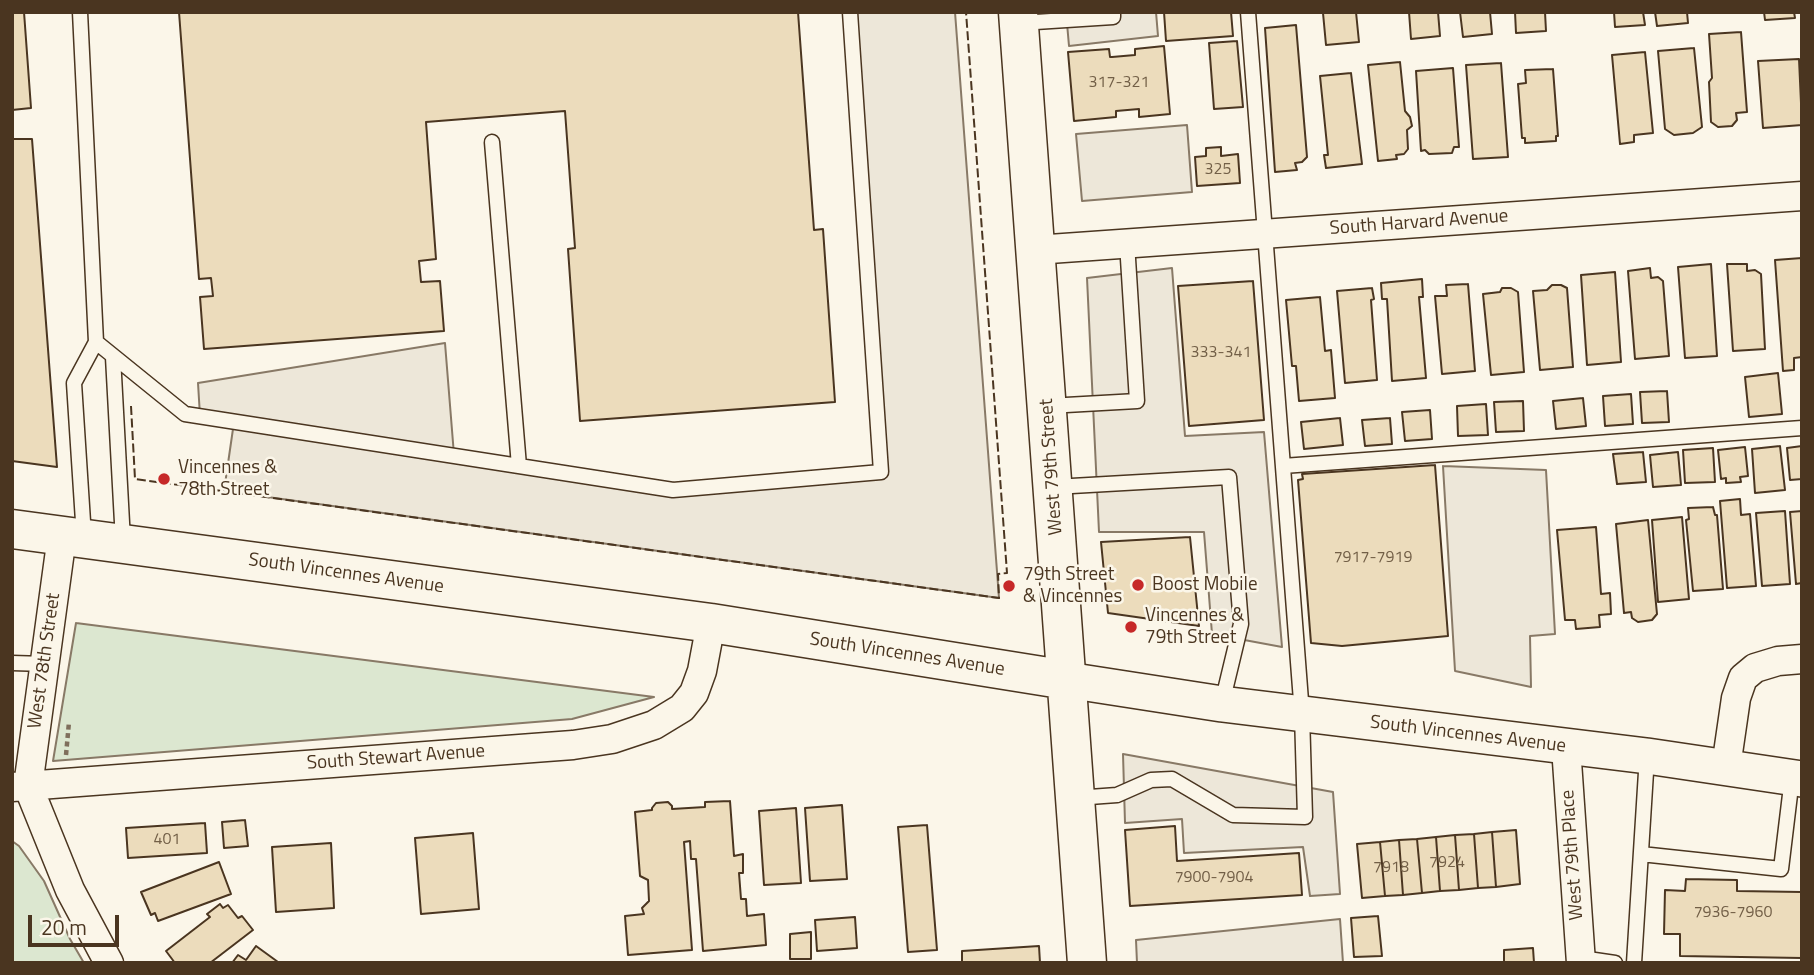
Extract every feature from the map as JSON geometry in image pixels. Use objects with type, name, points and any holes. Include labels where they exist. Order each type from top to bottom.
[{"type":"main road","name":"West 79th Street","points":[[1018,18],[1087,963]]},
{"type":"main road","name":"South Vincennes Avenue","points":[[12,529],[711,623],[1067,680]]},
{"type":"street","name":"South Harvard Avenue","points":[[1035,250],[1802,196]]},
{"type":"street","name":"West 78th Street","points":[[20,787],[73,538]]},
{"type":"street","name":"South Stewart Avenue","points":[[20,787],[612,739],[654,725],[682,708],[694,693],[702,671],[711,623]]},
{"type":"street","points":[[1726,767],[1736,698],[1743,678],[1755,668],[1778,661],[1802,659]]},
{"type":"street","name":"South Vincennes Avenue","points":[[1067,680],[1222,704],[1647,756],[1797,779]]},
{"type":"street","name":"West 79th Place","points":[[1566,747],[1581,960]]},
{"type":"street","points":[[20,787],[109,963]]},
{"type":"lane","points":[[73,538],[74,383],[96,342],[80,12]]},
{"type":"lane","points":[[96,342],[185,414],[673,490],[881,471],[850,12]]},
{"type":"lane","points":[[1018,18],[1113,17],[1113,12]]},
{"type":"lane","points":[[1076,798],[1117,795],[1151,780],[1172,779],[1233,816],[1305,817],[1302,714],[1248,12]]},
{"type":"lane","points":[[492,142],[519,466]]},
{"type":"lane","points":[[1047,406],[1137,401],[1127,243]]},
{"type":"lane","points":[[113,357],[123,544]]},
{"type":"lane","points":[[1283,466],[1802,428]]},
{"type":"lane","points":[[1053,487],[1229,477],[1241,625],[1222,704]]},
{"type":"lane","points":[[12,663],[45,664]]},
{"type":"lane","points":[[1634,963],[1647,756]]},
{"type":"lane","points":[[1641,853],[1781,869],[1797,779]]},
{"type":"lane","points":[[1581,960],[1615,963]]},
{"type":"green space","points":[[76,623],[654,697],[572,719],[53,761]]},
{"type":"green space","points":[[12,841],[19,846],[44,881],[84,963],[12,963]]},
{"type":"shaded area","points":[[850,12],[955,12],[999,598],[224,491],[234,422],[200,416],[198,383],[445,343],[454,455],[673,490],[880,472]]},
{"type":"shaded area","points":[[1066,12],[1156,12],[1158,36],[1069,46]]},
{"type":"shaded area","points":[[1187,125],[1192,192],[1082,201],[1076,134]]},
{"type":"shaded area","points":[[1172,268],[1185,436],[1264,432],[1282,647],[1212,634],[1204,532],[1099,532],[1087,278]]},
{"type":"shaded area","points":[[1443,466],[1546,470],[1555,634],[1530,636],[1531,687],[1455,671]]},
{"type":"shaded area","points":[[1123,754],[1333,792],[1340,894],[1310,896],[1303,847],[1184,853],[1182,819],[1125,823]]},
{"type":"shaded area","points":[[1340,919],[1343,963],[1137,963],[1136,940]]},
{"type":"building","points":[[12,12],[24,12],[31,108],[12,110]]},
{"type":"building","points":[[179,12],[798,12],[814,230],[823,229],[835,402],[580,421],[568,249],[575,248],[565,111],[426,122],[436,259],[419,261],[421,282],[440,281],[444,331],[204,349],[200,297],[213,296],[211,278],[199,279]]},
{"type":"building","points":[[1164,12],[1231,12],[1233,36],[1166,41]]},
{"type":"building","points":[[1356,12],[1359,42],[1326,45],[1323,13]]},
{"type":"building","points":[[1409,12],[1438,12],[1440,36],[1411,39]]},
{"type":"building","points":[[1460,12],[1490,12],[1492,34],[1463,37]]},
{"type":"building","points":[[1515,12],[1545,12],[1546,31],[1516,33]]},
{"type":"building","points":[[1614,12],[1643,12],[1645,25],[1615,27]]},
{"type":"building","points":[[1655,12],[1687,12],[1688,23],[1657,26]]},
{"type":"building","points":[[1764,12],[1794,12],[1795,18],[1765,20]]},
{"type":"building","points":[[1296,25],[1307,157],[1302,162],[1295,163],[1297,170],[1275,172],[1265,28]]},
{"type":"building","points":[[1741,32],[1747,112],[1736,113],[1737,120],[1732,126],[1718,127],[1711,122],[1709,34]]},
{"type":"building","points":[[1237,41],[1243,107],[1214,109],[1209,43]]},
{"type":"building","points":[[1164,46],[1170,114],[1139,117],[1139,109],[1116,111],[1116,117],[1074,121],[1068,52],[1109,49],[1112,57],[1135,55],[1135,49]]},
{"type":"building","points":[[1694,48],[1702,127],[1693,133],[1674,135],[1665,129],[1658,51]]},
{"type":"building","points":[[1645,52],[1653,133],[1634,135],[1634,142],[1620,144],[1612,55]]},
{"type":"building","points":[[1799,59],[1802,125],[1763,128],[1758,61]]},
{"type":"building","points":[[1400,62],[1405,111],[1412,126],[1407,130],[1408,149],[1404,154],[1396,155],[1397,159],[1378,161],[1368,65]]},
{"type":"building","points":[[1501,63],[1508,157],[1473,159],[1466,65]]},
{"type":"building","points":[[1453,68],[1459,147],[1454,147],[1452,153],[1429,154],[1425,150],[1421,151],[1416,71]]},
{"type":"building","points":[[1553,69],[1558,136],[1556,141],[1525,143],[1525,138],[1522,138],[1518,84],[1526,83],[1525,70]]},
{"type":"building","points":[[1351,73],[1362,164],[1326,168],[1324,155],[1328,155],[1320,76]]},
{"type":"building","points":[[12,139],[32,139],[57,467],[12,461]]},
{"type":"building","points":[[1221,147],[1221,156],[1238,154],[1240,183],[1197,186],[1195,157],[1206,156],[1206,148]]},
{"type":"building","points":[[1802,258],[1802,357],[1794,358],[1794,370],[1783,371],[1775,260]]},
{"type":"building","points":[[1711,264],[1717,356],[1685,358],[1678,267]]},
{"type":"building","points":[[1727,264],[1747,264],[1747,271],[1755,270],[1761,274],[1765,349],[1733,351]]},
{"type":"building","points":[[1650,268],[1651,278],[1658,277],[1663,281],[1669,356],[1635,359],[1628,271]]},
{"type":"building","points":[[1615,272],[1621,362],[1587,365],[1581,275]]},
{"type":"building","points":[[1422,279],[1423,297],[1419,297],[1426,378],[1392,381],[1387,299],[1382,299],[1381,283]]},
{"type":"building","points":[[1253,281],[1264,420],[1189,426],[1178,286]]},
{"type":"building","points":[[1468,284],[1475,371],[1442,374],[1435,296],[1447,296],[1446,285]]},
{"type":"building","points":[[1552,285],[1567,288],[1573,367],[1540,370],[1533,291],[1547,290]]},
{"type":"building","points":[[1372,288],[1377,380],[1345,383],[1337,291]]},
{"type":"building","points":[[1502,288],[1511,288],[1518,292],[1524,372],[1491,375],[1483,294],[1500,292]]},
{"type":"building","points":[[1320,297],[1325,351],[1331,350],[1335,398],[1299,401],[1296,366],[1292,366],[1286,300]]},
{"type":"building","points":[[1778,373],[1782,414],[1749,417],[1745,377]]},
{"type":"building","points":[[1667,391],[1669,422],[1642,423],[1640,392]]},
{"type":"building","points":[[1631,394],[1633,424],[1605,426],[1603,396]]},
{"type":"building","points":[[1583,398],[1586,426],[1556,429],[1553,401]]},
{"type":"building","points":[[1523,401],[1524,431],[1496,432],[1494,402]]},
{"type":"building","points":[[1486,404],[1488,435],[1458,436],[1457,406]]},
{"type":"building","points":[[1430,410],[1432,439],[1405,441],[1402,412]]},
{"type":"building","points":[[1340,418],[1343,445],[1304,449],[1301,422]]},
{"type":"building","points":[[1390,418],[1392,444],[1365,446],[1362,420]]},
{"type":"building","points":[[1780,446],[1785,490],[1755,493],[1752,449]]},
{"type":"building","points":[[1802,446],[1802,479],[1790,480],[1787,448]]},
{"type":"building","points":[[1745,447],[1748,476],[1740,477],[1741,482],[1726,483],[1726,478],[1721,479],[1718,450]]},
{"type":"building","points":[[1713,448],[1715,482],[1685,483],[1683,450]]},
{"type":"building","points":[[1643,452],[1646,482],[1617,484],[1613,454]]},
{"type":"building","points":[[1678,452],[1681,485],[1653,487],[1650,455]]},
{"type":"building","points":[[1435,465],[1448,636],[1342,646],[1311,643],[1298,480],[1303,479],[1302,474]]},
{"type":"building","points":[[1740,499],[1741,515],[1750,514],[1756,586],[1727,588],[1720,501]]},
{"type":"building","points":[[1713,507],[1717,515],[1723,589],[1693,591],[1686,520],[1689,519],[1688,508]]},
{"type":"building","points":[[1785,511],[1790,584],[1762,586],[1756,513]]},
{"type":"building","points":[[1802,511],[1802,583],[1796,584],[1790,512]]},
{"type":"building","points":[[1682,517],[1689,599],[1658,602],[1652,520]]},
{"type":"building","points":[[1648,520],[1657,614],[1652,620],[1638,622],[1632,618],[1631,612],[1624,613],[1616,524]]},
{"type":"building","points":[[1596,527],[1601,594],[1610,593],[1611,614],[1599,615],[1600,627],[1576,629],[1575,620],[1565,620],[1557,530]]},
{"type":"building","points":[[1190,537],[1199,626],[1108,613],[1101,542]]},
{"type":"building","points":[[730,801],[734,856],[743,854],[743,873],[739,873],[741,899],[746,899],[747,916],[764,914],[766,945],[703,951],[696,859],[691,859],[690,841],[684,842],[692,950],[628,955],[625,916],[644,914],[642,908],[649,901],[648,880],[640,876],[635,812],[652,810],[656,803],[668,802],[672,809],[705,807],[705,802]]},
{"type":"building","points":[[842,805],[847,879],[810,881],[805,808]]},
{"type":"building","points":[[796,808],[801,883],[764,885],[759,811]]},
{"type":"building","points":[[245,820],[248,846],[224,848],[222,822]]},
{"type":"building","points":[[205,823],[207,853],[128,858],[126,828]]},
{"type":"building","points":[[927,825],[937,950],[908,952],[898,827]]},
{"type":"building","points":[[1175,826],[1177,861],[1299,853],[1302,895],[1130,906],[1125,830]]},
{"type":"building","points":[[1516,830],[1520,884],[1496,887],[1492,832]]},
{"type":"building","points":[[1492,832],[1496,887],[1478,888],[1474,834]]},
{"type":"building","points":[[473,833],[479,909],[421,914],[415,838]]},
{"type":"building","points":[[1474,834],[1478,888],[1459,890],[1455,835]]},
{"type":"building","points":[[1455,835],[1459,890],[1440,891],[1436,837]]},
{"type":"building","points":[[1436,837],[1440,891],[1422,893],[1417,839]]},
{"type":"building","points":[[1417,839],[1422,893],[1403,895],[1399,840]]},
{"type":"building","points":[[1399,840],[1403,895],[1385,896],[1380,842]]},
{"type":"building","points":[[1380,842],[1385,896],[1362,898],[1357,844]]},
{"type":"building","points":[[331,843],[334,908],[276,912],[272,847]]},
{"type":"building","points":[[219,862],[231,894],[158,921],[155,913],[151,915],[141,892]]},
{"type":"building","points":[[1686,879],[1737,880],[1737,891],[1802,892],[1802,958],[1680,956],[1680,934],[1664,934],[1665,890],[1685,891]]},
{"type":"building","points":[[220,904],[223,908],[228,905],[238,918],[242,916],[253,930],[210,963],[175,963],[166,951],[210,917],[207,914]]},
{"type":"building","points":[[1378,916],[1382,956],[1354,957],[1351,918]]},
{"type":"building","points":[[855,917],[857,948],[817,951],[815,920]]},
{"type":"building","points":[[811,932],[811,959],[790,959],[790,934]]},
{"type":"building","points":[[256,946],[278,962],[232,963],[238,955],[246,960]]},
{"type":"building","points":[[1039,946],[1040,963],[962,963],[962,951]]},
{"type":"building","points":[[1533,948],[1534,963],[1504,963],[1504,950]]},
{"type":"fence","points":[[131,406],[135,479],[999,598],[998,574],[1007,573],[966,12]]},
{"type":"place","name":"Vincennes & 78th Street","points":[[164,479]]},
{"type":"place","name":"Boost Mobile","points":[[1138,585]]},
{"type":"place","name":"79th Street & Vincennes","points":[[1009,586]]},
{"type":"place","name":"Vincennes & 79th Street","points":[[1131,627]]}]
